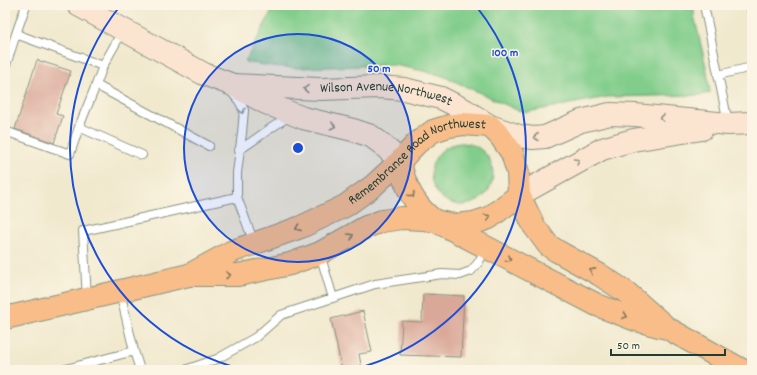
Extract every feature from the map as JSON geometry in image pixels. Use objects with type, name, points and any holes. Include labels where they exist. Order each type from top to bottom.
[{"type":"main road","name":"Wilson Avenue Northwest","points":[[78,5],[204,74],[266,103],[293,115],[312,121],[366,134],[383,145],[400,161],[403,178],[411,194],[423,211],[437,222],[615,312],[636,320],[667,328]]},
{"type":"main road","name":"Wilson Avenue Northwest","points":[[226,83],[320,89],[380,87],[404,89],[441,98],[465,110],[490,126],[504,141],[514,158],[518,173],[519,195],[534,226],[548,245],[557,252],[626,292],[667,328],[742,370]]},
{"type":"main road","name":"Remembrance Road Northwest","points":[[189,275],[223,256],[315,221],[344,206],[373,186],[423,137],[437,129],[463,124],[490,126],[519,136],[538,138],[550,135],[581,121],[610,114],[728,124],[752,123]]},
{"type":"main road","name":"Remembrance Road Northwest","points":[[5,318],[189,275],[238,275],[290,264],[320,253],[366,227],[382,221],[402,218],[464,225],[484,220],[494,215],[519,195],[602,149],[633,140],[653,138],[728,124]]},
{"type":"lane","points":[[5,68],[26,5]]},
{"type":"lane","points":[[704,5],[728,124]]},
{"type":"lane","points":[[750,5],[752,13]]},
{"type":"lane","points":[[5,131],[70,154],[103,66],[123,30]]},
{"type":"lane","points":[[16,34],[103,66]]},
{"type":"lane","points":[[718,75],[752,67]]},
{"type":"lane","points":[[226,83],[244,110],[237,173],[237,197],[254,244]]},
{"type":"lane","points":[[96,85],[209,146]]},
{"type":"lane","points":[[240,150],[276,124],[293,115]]},
{"type":"lane","points":[[79,128],[142,155]]},
{"type":"lane","points":[[87,299],[83,231],[237,197]]},
{"type":"lane","points":[[185,370],[217,359],[256,337],[281,314],[375,284],[442,274],[460,276],[471,271],[478,263],[487,247]]},
{"type":"lane","points":[[320,253],[333,298]]},
{"type":"lane","points":[[119,292],[140,370]]},
{"type":"lane","points":[[68,369],[134,351]]},
{"type":"green space","points":[[275,5],[694,5],[694,15],[707,71],[710,93],[700,95],[607,97],[527,112],[517,110],[443,76],[394,65],[297,68],[245,62]]},
{"type":"green space","points":[[462,143],[479,148],[484,152],[488,157],[493,174],[488,191],[484,196],[479,200],[462,205],[445,200],[440,196],[436,191],[431,174],[436,157],[440,152],[445,148]]},
{"type":"building","points":[[37,60],[71,71],[56,114],[63,116],[54,143],[15,129]]},
{"type":"building","points":[[423,294],[464,296],[461,357],[400,355],[402,321],[422,322]]},
{"type":"building","points":[[363,311],[372,352],[359,354],[362,370],[342,370],[331,319]]}]
